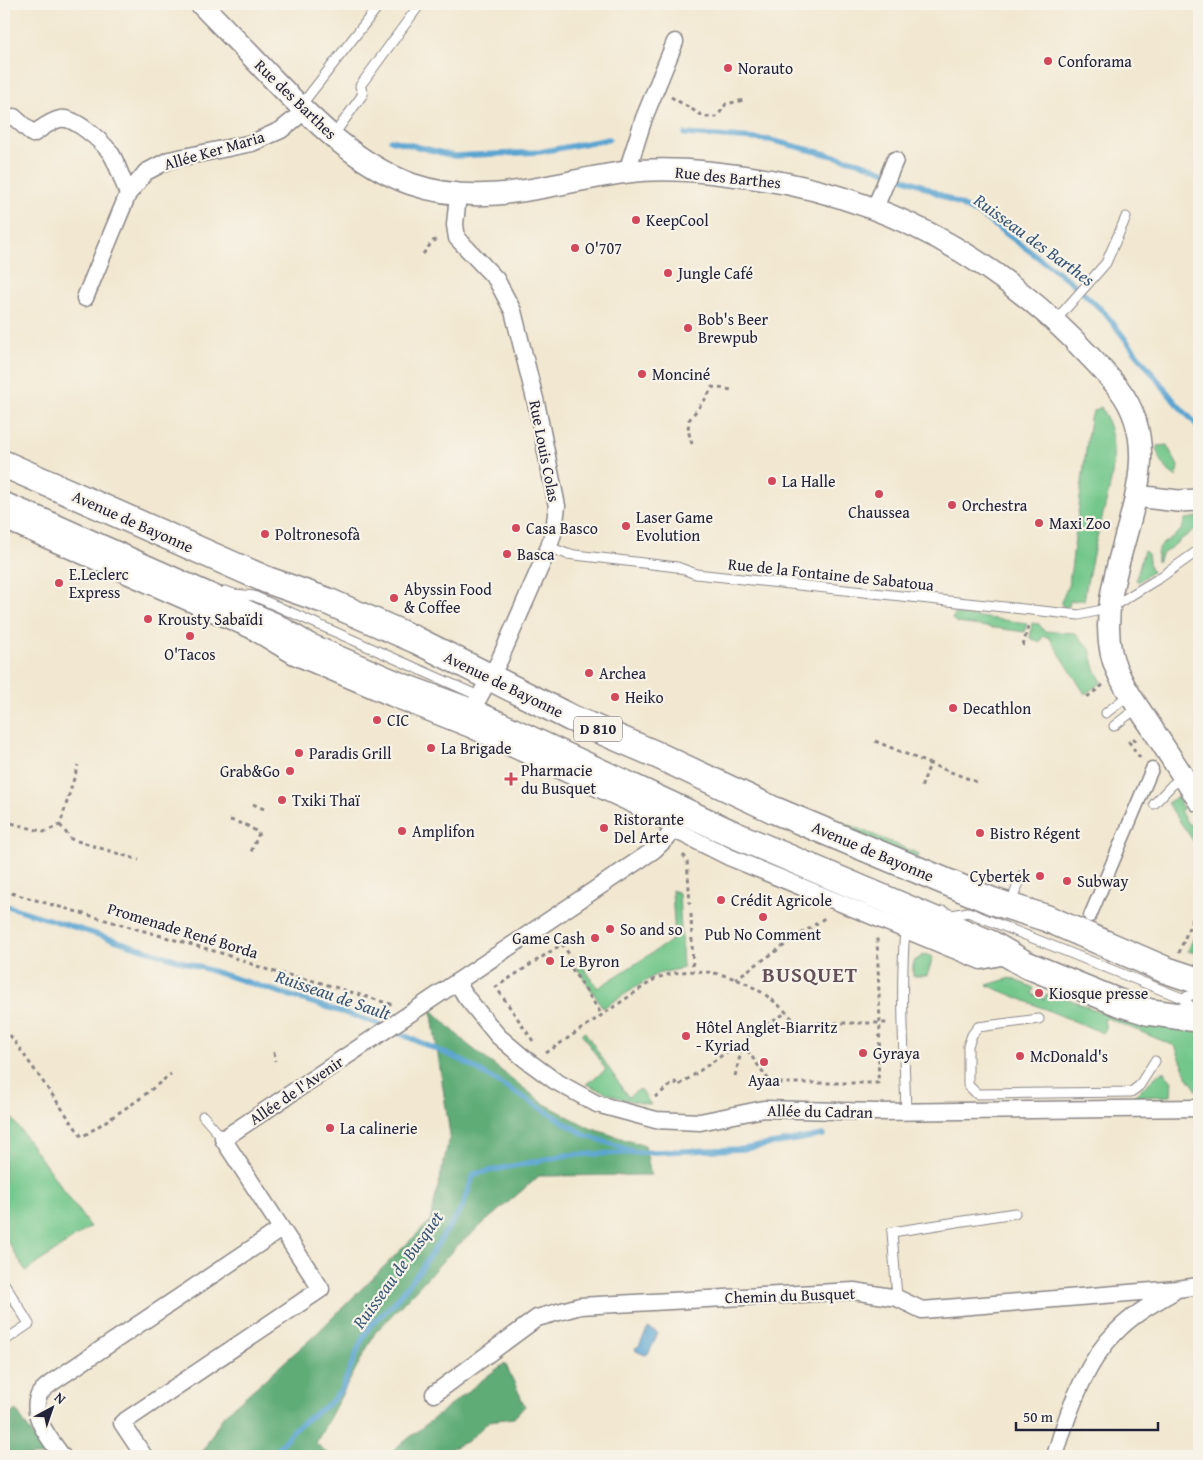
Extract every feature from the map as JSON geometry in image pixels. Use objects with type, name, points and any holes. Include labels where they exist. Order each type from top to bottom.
[{"type":"main road","name":"Avenue de Bayonne","points":[[4,464],[267,580],[334,604],[416,640],[487,697],[735,835],[991,944],[1025,964],[1120,1003],[1149,1012],[1199,1019]]},
{"type":"main road","name":"Avenue de Bayonne","points":[[4,506],[230,605],[272,625],[316,650],[398,685],[487,697],[571,718],[655,754],[774,810],[992,901],[1046,918],[1166,970],[1191,989]]},
{"type":"street","name":"Rue des Barthes","points":[[201,4],[302,109],[333,136],[370,164],[408,182],[434,191],[458,194],[514,194],[629,172],[702,171],[756,178],[805,186],[875,208],[923,230],[960,250],[1001,278],[1054,321],[1084,350],[1120,390],[1135,416],[1140,442],[1140,459],[1136,496],[1112,588],[1109,628],[1111,654],[1134,701],[1199,801]]},
{"type":"street","points":[[629,172],[630,162],[644,118],[675,42]]},
{"type":"street","name":"Allée Ker Maria","points":[[85,298],[128,194],[146,172],[169,160],[252,142],[281,130],[296,118],[302,109]]},
{"type":"street","points":[[14,117],[33,134],[44,126],[60,119],[72,120],[111,153],[128,194]]},
{"type":"street","points":[[875,208],[895,160]]},
{"type":"street","name":"Rue Louis Colas","points":[[458,194],[454,225],[457,238],[496,280],[514,311],[537,407],[557,506],[554,530],[549,547],[487,697]]},
{"type":"street","points":[[1136,496],[1178,501],[1199,500]]},
{"type":"street","points":[[4,521],[250,630],[294,656],[470,729],[657,816],[675,830],[729,857],[982,961],[1011,955]]},
{"type":"street","points":[[1090,916],[1151,771]]},
{"type":"street","points":[[457,982],[654,850],[675,830]]},
{"type":"street","name":"Allée de l'Avenir","points":[[223,1139],[457,982]]},
{"type":"street","name":"Allée du Cadran","points":[[457,982],[466,997],[498,1036],[524,1059],[555,1081],[597,1104],[656,1120],[700,1122],[764,1109],[876,1112],[1199,1108]]},
{"type":"street","points":[[144,1456],[122,1423],[321,1289],[223,1139]]},
{"type":"street","points":[[62,1456],[41,1426],[36,1408],[39,1394],[54,1381],[281,1229]]},
{"type":"street","name":"Chemin du Busquet","points":[[434,1394],[537,1318],[580,1306],[854,1290],[896,1298],[922,1310],[1177,1290],[1199,1286]]},
{"type":"street","points":[[1055,1456],[1071,1408],[1104,1346],[1116,1332],[1140,1311],[1177,1290]]},
{"type":"lane","points":[[302,109],[306,99],[376,9],[369,4]]},
{"type":"lane","points":[[333,136],[363,94],[360,86],[420,4]]},
{"type":"lane","points":[[1054,321],[1106,264],[1126,217]]},
{"type":"lane","points":[[4,473],[169,547]]},
{"type":"lane","name":"Rue de la Fontaine de Sabatoua","points":[[549,547],[567,554],[677,567],[696,574],[1079,615],[1110,608],[1161,577],[1199,550]]},
{"type":"lane","points":[[247,583],[254,596]]},
{"type":"lane","points":[[216,589],[234,594],[254,596],[487,697],[644,760]]},
{"type":"lane","points":[[1106,713],[1134,701]]},
{"type":"lane","points":[[1114,726],[1134,701]]},
{"type":"lane","points":[[1154,804],[1172,785],[1183,777]]},
{"type":"lane","points":[[698,785],[805,833]]},
{"type":"lane","points":[[1010,907],[1022,875]]},
{"type":"lane","points":[[964,902],[968,912]]},
{"type":"lane","points":[[934,908],[952,915],[968,912],[1199,993]]},
{"type":"lane","points":[[905,930],[904,1024],[906,1111]]},
{"type":"lane","points":[[1191,989],[1199,1014]]},
{"type":"lane","points":[[1039,1019],[978,1027],[972,1035],[968,1046],[968,1085],[972,1090],[977,1094],[1131,1092],[1139,1086],[1155,1061]]},
{"type":"lane","points":[[203,1116],[223,1139]]},
{"type":"lane","points":[[896,1298],[892,1232],[1015,1213]]},
{"type":"lane","points":[[4,1283],[29,1324],[4,1340]]},
{"type":"path","points":[[669,96],[705,117],[717,117],[726,104],[744,100]]},
{"type":"path","points":[[423,254],[434,240],[446,239]]},
{"type":"path","points":[[692,444],[688,430],[689,420],[707,397],[712,387],[732,390]]},
{"type":"path","points":[[1023,646],[1029,623]]},
{"type":"path","points":[[1087,697],[1106,683]]},
{"type":"path","points":[[1139,747],[1134,740],[1130,742],[1151,771]]},
{"type":"path","points":[[875,741],[977,782]]},
{"type":"path","points":[[921,788],[930,763]]},
{"type":"path","points":[[4,821],[44,832],[60,825],[78,765]]},
{"type":"path","points":[[253,804],[264,809]]},
{"type":"path","points":[[230,820],[246,825],[259,833],[251,852],[254,853]]},
{"type":"path","points":[[60,825],[71,839],[139,860]]},
{"type":"path","points":[[687,859],[690,904]]},
{"type":"path","name":"Promenade René Borda","points":[[4,891],[221,953],[271,971],[318,982],[390,1004],[399,999]]},
{"type":"path","points":[[1179,954],[1199,902]]},
{"type":"path","points":[[691,914],[693,970]]},
{"type":"path","points":[[735,979],[826,917]]},
{"type":"path","points":[[656,1097],[675,1082],[678,1086],[734,1047],[747,1050],[771,1083],[878,1083],[880,1024],[877,937]]},
{"type":"path","points":[[537,1048],[496,987],[562,944],[575,963],[570,966],[602,1015]]},
{"type":"path","points":[[542,1055],[654,980],[672,973],[693,970],[735,979],[762,992],[775,1001],[796,1023],[904,1024]]},
{"type":"path","points":[[735,1076],[744,1040],[787,1012]]},
{"type":"path","points":[[10,1035],[82,1137],[138,1100],[171,1074]]},
{"type":"path","points":[[274,1052],[275,1061]]},
{"type":"green space","points":[[1101,407],[1112,438],[1113,468],[1111,483],[1084,600],[1070,601],[1069,607],[1063,607],[1061,602],[1068,586],[1071,570],[1090,418],[1094,411]]},
{"type":"green space","points":[[1167,445],[1178,466],[1176,477],[1160,460],[1157,446]]},
{"type":"green space","points":[[1199,517],[1199,526],[1161,555],[1157,562],[1160,546],[1180,531],[1185,519]]},
{"type":"green space","points":[[1144,550],[1148,554],[1152,572],[1138,582],[1136,579]]},
{"type":"green space","points":[[955,614],[1027,623],[1025,632],[957,623],[952,619]]},
{"type":"green space","points":[[1032,623],[1039,624],[1044,631],[1075,633],[1090,649],[1095,669],[1102,682],[1085,694],[1049,637],[1043,636],[1040,642],[1030,638]]},
{"type":"green space","points":[[1177,797],[1183,809],[1180,811],[1189,825],[1193,823],[1199,832],[1199,849],[1167,803]]},
{"type":"green space","points":[[848,824],[919,854],[916,863],[844,833]]},
{"type":"green space","points":[[672,890],[679,893],[683,968],[657,974],[603,1008],[577,968],[582,965],[598,988],[675,938]]},
{"type":"green space","points":[[1199,925],[1199,954],[1188,951]]},
{"type":"green space","points":[[925,954],[933,957],[927,976],[913,976],[913,962]]},
{"type":"green space","points":[[1010,978],[1034,988],[1032,994],[1044,999],[1046,994],[1058,999],[1059,995],[1122,1021],[1126,1011],[1199,1031],[1199,1093],[1188,1078],[1175,1046],[1107,1018],[1104,1020],[1106,1029],[1103,1033],[987,985]]},
{"type":"green space","points":[[431,1009],[467,1044],[543,1103],[590,1128],[645,1146],[651,1175],[539,1176],[457,1246],[375,1333],[316,1443],[330,1456],[200,1456],[223,1416],[314,1336],[430,1221],[450,1135]]},
{"type":"green space","points":[[585,1032],[628,1097],[640,1089],[651,1105],[622,1099],[586,1084],[606,1070],[582,1034]]},
{"type":"green space","points":[[1161,1072],[1165,1072],[1172,1082],[1171,1096],[1133,1097]]},
{"type":"green space","points":[[4,1107],[90,1227],[26,1271],[4,1236]]},
{"type":"green space","points":[[505,1363],[525,1406],[514,1418],[489,1421],[468,1441],[434,1456],[386,1456],[490,1374]]},
{"type":"green space","points":[[16,1410],[46,1456],[4,1456],[4,1418]]},
{"type":"water","points":[[648,1328],[658,1333],[649,1353],[645,1355],[636,1351],[635,1348],[639,1346]]},
{"type":"waterway","name":"Ruisseau des Barthes","points":[[685,134],[770,140],[862,163],[921,185],[982,216],[1070,281],[1104,312],[1175,402],[1199,427]]},
{"type":"waterway","name":"Ruisseau des Barthes","points":[[391,140],[454,156],[540,152],[609,139]]},
{"type":"waterway","name":"Ruisseau de Sault","points":[[4,905],[373,1022],[463,1061],[585,1135],[632,1151]]},
{"type":"waterway","name":"Ruisseau de Busquet","points":[[272,1456],[295,1428],[331,1402],[342,1389],[360,1344],[370,1326],[394,1303],[420,1270],[462,1208],[474,1174],[567,1155],[743,1149],[823,1135]]},
{"type":"place","name":"Conforama","points":[[1048,61]]},
{"type":"place","name":"Norauto","points":[[728,68]]},
{"type":"place","name":"KeepCool","points":[[636,220]]},
{"type":"place","name":"O'707","points":[[575,248]]},
{"type":"place","name":"Jungle Café","points":[[668,273]]},
{"type":"place","name":"Bob's Beer Brewpub","points":[[688,328]]},
{"type":"place","name":"Monciné","points":[[642,374]]},
{"type":"place","name":"La Halle","points":[[772,481]]},
{"type":"place","name":"Chaussea","points":[[879,494]]},
{"type":"place","name":"Orchestra","points":[[952,505]]},
{"type":"place","name":"Maxi Zoo","points":[[1039,523]]},
{"type":"place","name":"Laser Game Evolution","points":[[626,526]]},
{"type":"place","name":"Casa Basco","points":[[516,528]]},
{"type":"place","name":"Poltronesofà","points":[[265,534]]},
{"type":"place","name":"Basca","points":[[507,554]]},
{"type":"place","name":"E.Leclerc Express","points":[[59,583]]},
{"type":"place","name":"Abyssin Food & Coffee","points":[[394,598]]},
{"type":"place","name":"Krousty Sabaïdi","points":[[148,619]]},
{"type":"place","name":"O'Tacos","points":[[190,636]]},
{"type":"place","name":"Archea","points":[[589,673]]},
{"type":"place","name":"Heiko","points":[[615,697]]},
{"type":"place","name":"Decathlon","points":[[953,708]]},
{"type":"place","name":"CIC","points":[[377,720]]},
{"type":"place","name":"La Brigade","points":[[431,748]]},
{"type":"place","name":"Paradis Grill","points":[[299,753]]},
{"type":"place","name":"Grab&Go","points":[[290,771]]},
{"type":"place","name":"Pharmacie du Busquet","points":[[511,779]]},
{"type":"place","name":"Txiki Thaï","points":[[282,800]]},
{"type":"place","name":"Ristorante Del Arte","points":[[604,828]]},
{"type":"place","name":"Amplifon","points":[[402,831]]},
{"type":"place","name":"Bistro Régent","points":[[980,833]]},
{"type":"place","name":"Cybertek","points":[[1040,876]]},
{"type":"place","name":"Subway","points":[[1067,881]]},
{"type":"place","name":"Crédit Agricole","points":[[721,900]]},
{"type":"place","name":"Pub No Comment","points":[[763,917]]},
{"type":"place","name":"So and so","points":[[610,929]]},
{"type":"place","name":"Game Cash","points":[[595,938]]},
{"type":"place","name":"Le Byron","points":[[550,961]]},
{"type":"place","name":"Kiosque presse","points":[[1039,993]]},
{"type":"place","name":"Hôtel Anglet-Biarritz - Kyriad","points":[[686,1036]]},
{"type":"place","name":"Gyraya","points":[[863,1053]]},
{"type":"place","name":"McDonald's","points":[[1020,1056]]},
{"type":"place","name":"Ayaa","points":[[764,1062]]},
{"type":"place","name":"La calinerie","points":[[330,1128]]},
{"type":"district","name":"BUSQUET","points":[[810,975]]}]
